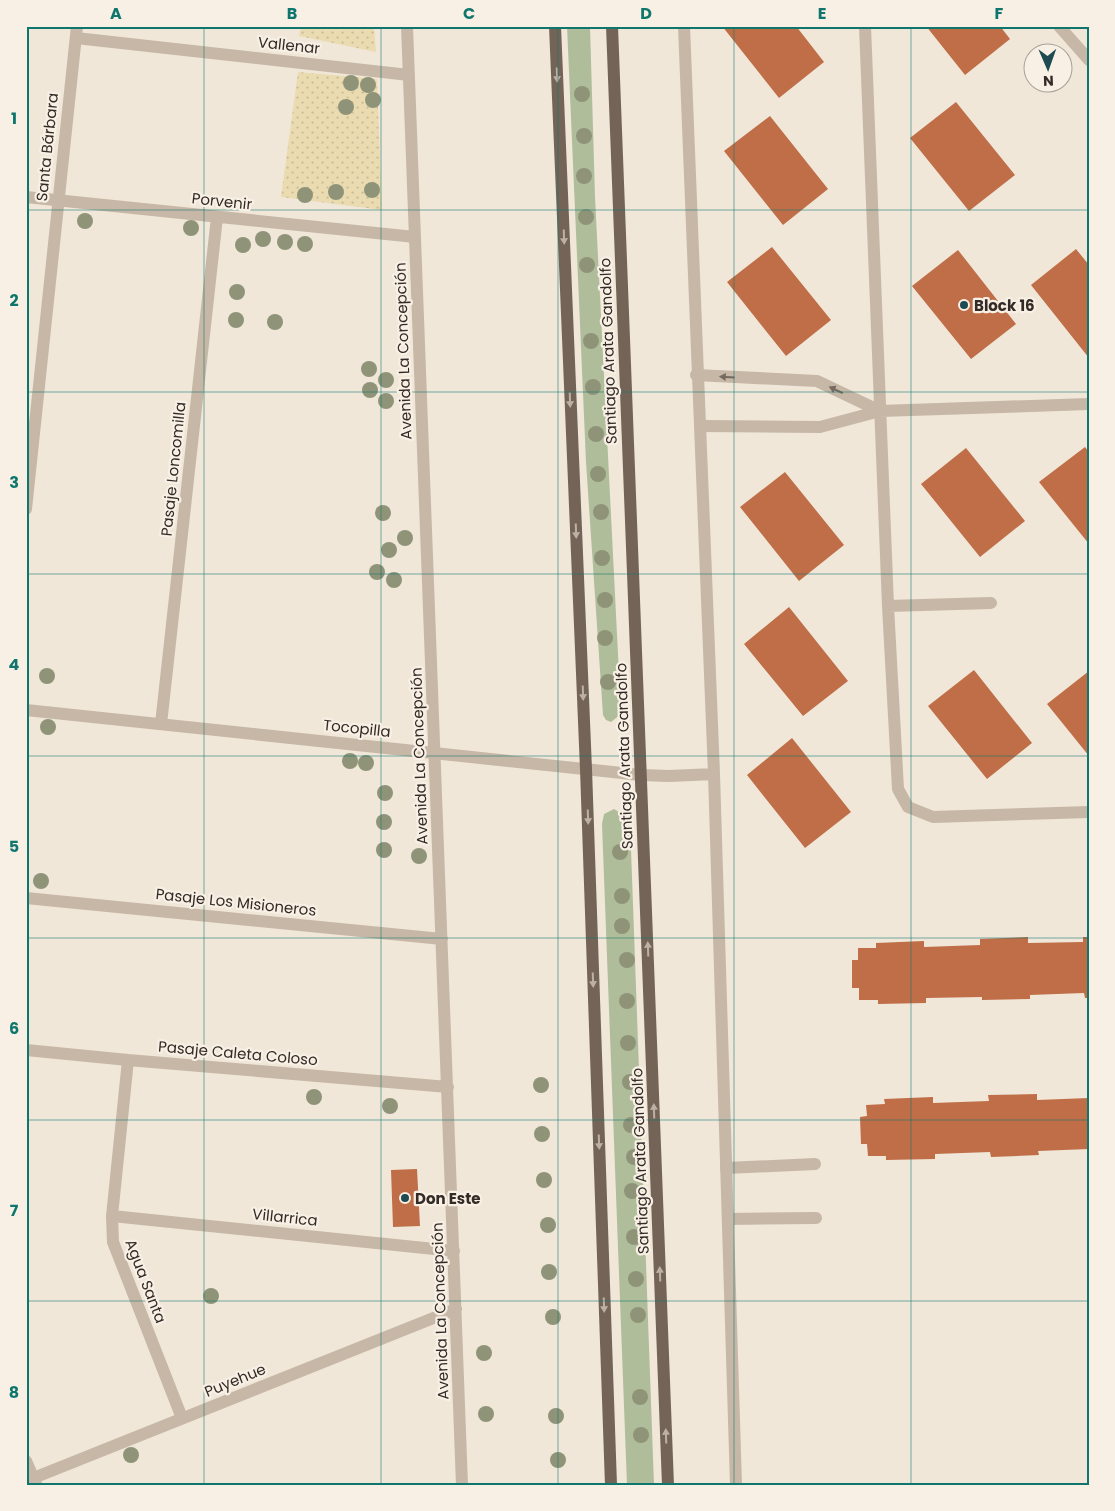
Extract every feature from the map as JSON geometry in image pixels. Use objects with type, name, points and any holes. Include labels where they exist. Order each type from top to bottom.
[{"type":"main road","points":[[555,26],[586,769],[611,1485]]},
{"type":"main road","name":"Santiago Arata Gandolfo","points":[[612,26],[668,1485]]},
{"type":"street","name":"Avenida La Concepción","points":[[407,26],[462,1485]]},
{"type":"street","points":[[684,26],[696,375],[700,426],[714,774],[736,1485]]},
{"type":"street","points":[[865,26],[888,606],[898,789],[908,808],[933,817],[1089,812]]},
{"type":"street","points":[[1060,26],[1089,60]]},
{"type":"street","name":"Vallenar","points":[[76,32],[408,74]]},
{"type":"street","name":"Santa Bárbara","points":[[26,509],[76,32]]},
{"type":"street","name":"Porvenir","points":[[26,197],[415,237]]},
{"type":"street","name":"Pasaje Loncomilla","points":[[161,724],[217,217]]},
{"type":"street","points":[[696,375],[817,381],[880,411]]},
{"type":"street","points":[[700,426],[820,427],[880,411],[1089,404]]},
{"type":"street","points":[[888,606],[991,603]]},
{"type":"street","name":"Tocopilla","points":[[26,710],[641,775],[714,774]]},
{"type":"street","name":"Pasaje Los Misioneros","points":[[26,898],[442,939]]},
{"type":"street","name":"Pasaje Caleta Coloso","points":[[26,1050],[448,1087]]},
{"type":"street","name":"Agua Santa","points":[[128,1060],[112,1216],[113,1242],[182,1418]]},
{"type":"street","points":[[726,1168],[815,1164]]},
{"type":"street","name":"Villarrica","points":[[112,1216],[454,1251]]},
{"type":"street","points":[[728,1219],[816,1218]]},
{"type":"street","name":"Puyehue","points":[[32,1481],[182,1418],[456,1309]]},
{"type":"street","points":[[26,1461],[32,1481]]},
{"type":"green space","points":[[567,26],[590,26],[595,197],[621,714],[611,722],[606,720],[603,715],[586,462]]},
{"type":"green space","points":[[614,809],[630,822],[654,1485],[627,1485],[602,824],[604,814]]},
{"type":"sand","points":[[301,26],[374,26],[376,52],[299,36]]},
{"type":"sand","points":[[298,72],[377,79],[382,210],[281,197]]},
{"type":"building","points":[[722,26],[796,26],[824,62],[779,98]]},
{"type":"building","points":[[926,26],[1000,26],[1010,39],[965,75]]},
{"type":"building","points":[[956,102],[1015,175],[969,211],[910,138]]},
{"type":"building","points":[[770,116],[828,189],[783,225],[724,151]]},
{"type":"building","points":[[772,247],[831,320],[786,356],[727,282]]},
{"type":"building","points":[[1076,249],[1089,265],[1089,358],[1031,285]]},
{"type":"building","name":"Block 16","points":[[958,250],[1016,324],[971,359],[912,286]]},
{"type":"building","points":[[1085,447],[1089,452],[1089,544],[1039,482]]},
{"type":"building","points":[[966,448],[1025,521],[980,557],[921,484]]},
{"type":"building","points":[[785,472],[844,545],[799,581],[740,507]]},
{"type":"building","points":[[789,607],[848,681],[803,716],[744,644]]},
{"type":"building","points":[[974,670],[1032,743],[987,779],[928,706]]},
{"type":"building","points":[[1089,671],[1089,756],[1047,704]]},
{"type":"building","points":[[792,738],[851,812],[805,848],[747,775]]},
{"type":"building","points":[[1028,937],[1028,943],[1083,942],[1083,937],[1089,937],[1089,998],[1085,998],[1084,993],[1030,995],[1030,999],[982,1000],[982,997],[926,998],[926,1003],[878,1004],[878,1000],[859,1000],[859,988],[852,988],[852,960],[858,960],[858,948],[876,948],[876,943],[924,941],[924,947],[980,945],[980,939]]},
{"type":"building","points":[[1037,1094],[1037,1100],[1089,1098],[1089,1149],[1038,1151],[1039,1155],[991,1157],[990,1152],[935,1154],[935,1159],[886,1160],[886,1156],[868,1156],[867,1144],[861,1144],[860,1117],[867,1116],[866,1105],[885,1104],[884,1099],[933,1097],[933,1103],[989,1101],[988,1095]]},
{"type":"building","name":"Don Este","points":[[417,1169],[420,1226],[393,1227],[391,1170]]},
{"type":"place","name":"Block 16","points":[[964,305]]},
{"type":"place","name":"Don Este","points":[[405,1198]]}]
